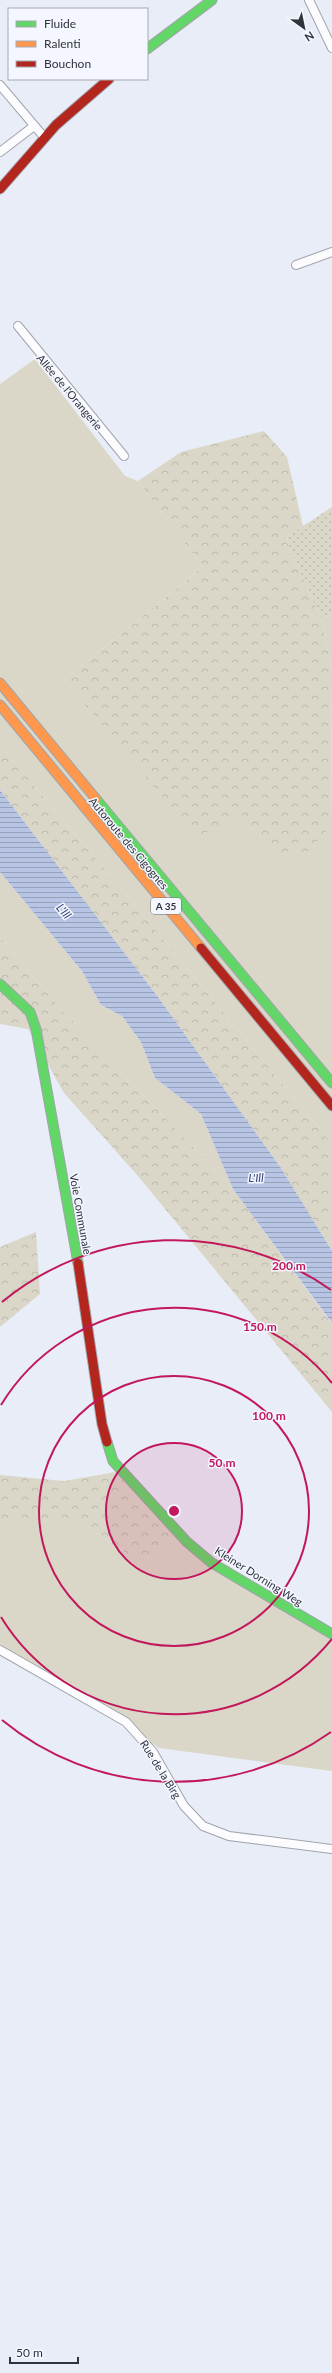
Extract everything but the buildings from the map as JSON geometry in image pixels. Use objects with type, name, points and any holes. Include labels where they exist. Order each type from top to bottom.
[{"type":"main road","points":[[148,48],[212,0]]},
{"type":"main road","points":[[0,189],[44,137],[66,114],[108,80]]},
{"type":"main road","name":"Autoroute des Cigognes","points":[[0,683],[332,1083]]},
{"type":"main road","name":"Autoroute des Cigognes","points":[[0,705],[332,1106]]},
{"type":"main road","name":"Voie Communale","points":[[0,984],[30,1012],[36,1029],[83,1292],[102,1424],[113,1461]]},
{"type":"main road","name":"Kleiner Dorning Weg","points":[[113,1461],[187,1542],[212,1562],[332,1634]]},
{"type":"street","points":[[309,0],[332,48]]},
{"type":"street","points":[[0,85],[44,137]]},
{"type":"street","points":[[0,152],[34,126]]},
{"type":"street","points":[[296,265],[332,252]]},
{"type":"street","name":"Allée de l'Orangerie","points":[[18,326],[124,456]]},
{"type":"street","name":"Rue de la Birg","points":[[0,1650],[126,1722],[153,1752],[187,1810],[203,1826],[229,1836],[332,1849]]},
{"type":"green space","points":[[35,359],[125,476],[138,481],[203,567],[64,680],[243,814],[273,857],[331,826],[332,730],[332,1144],[137,907],[0,745],[0,384]]},
{"type":"green space","points":[[264,431],[287,457],[303,526],[288,536],[287,542],[321,618],[332,671],[331,826],[303,856],[273,857],[243,815],[196,837],[64,680],[203,567],[138,481],[181,452]]},
{"type":"green space","points":[[332,507],[332,615],[321,618],[287,542],[288,536]]},
{"type":"green space","points":[[332,615],[332,671],[321,618]]},
{"type":"green space","points":[[0,745],[137,907],[332,1144],[332,1251],[281,1168],[158,997],[0,790]]},
{"type":"green space","points":[[0,872],[82,971],[101,1005],[122,1016],[141,1042],[155,1078],[201,1114],[233,1189],[60,1008],[0,937]]},
{"type":"green space","points":[[0,937],[60,1008],[233,1189],[332,1324],[332,1412],[138,1176],[64,1093],[28,1029],[0,1024]]},
{"type":"green space","points":[[36,1232],[40,1294],[0,1327],[0,1247]]},
{"type":"green space","points":[[116,1472],[181,1532],[142,1564],[81,1522],[0,1522],[0,1475],[64,1481]]},
{"type":"green space","points":[[0,1522],[81,1522],[142,1564],[181,1532],[217,1563],[332,1635],[332,1771],[159,1748],[38,1667],[0,1649]]},
{"type":"water","name":"L'Ill","points":[[0,790],[158,997],[281,1168],[332,1251],[332,1323],[233,1189],[201,1114],[155,1078],[141,1042],[122,1016],[101,1005],[82,971],[0,872]]},
{"type":"traffic: fast","points":[[148,48],[212,0]]},
{"type":"traffic: fast","points":[[96,799],[332,1083]]},
{"type":"traffic: fast","points":[[0,984],[30,1012],[36,1029],[78,1263]]},
{"type":"traffic: fast","points":[[107,1442],[113,1461],[187,1542],[212,1563],[332,1634]]},
{"type":"traffic: slow","points":[[0,683],[96,799]]},
{"type":"traffic: slow","points":[[0,705],[201,948]]},
{"type":"traffic: jam","points":[[0,189],[56,125],[108,80]]},
{"type":"traffic: jam","points":[[201,948],[332,1106]]},
{"type":"traffic: jam","points":[[78,1263],[102,1424],[107,1442]]}]
